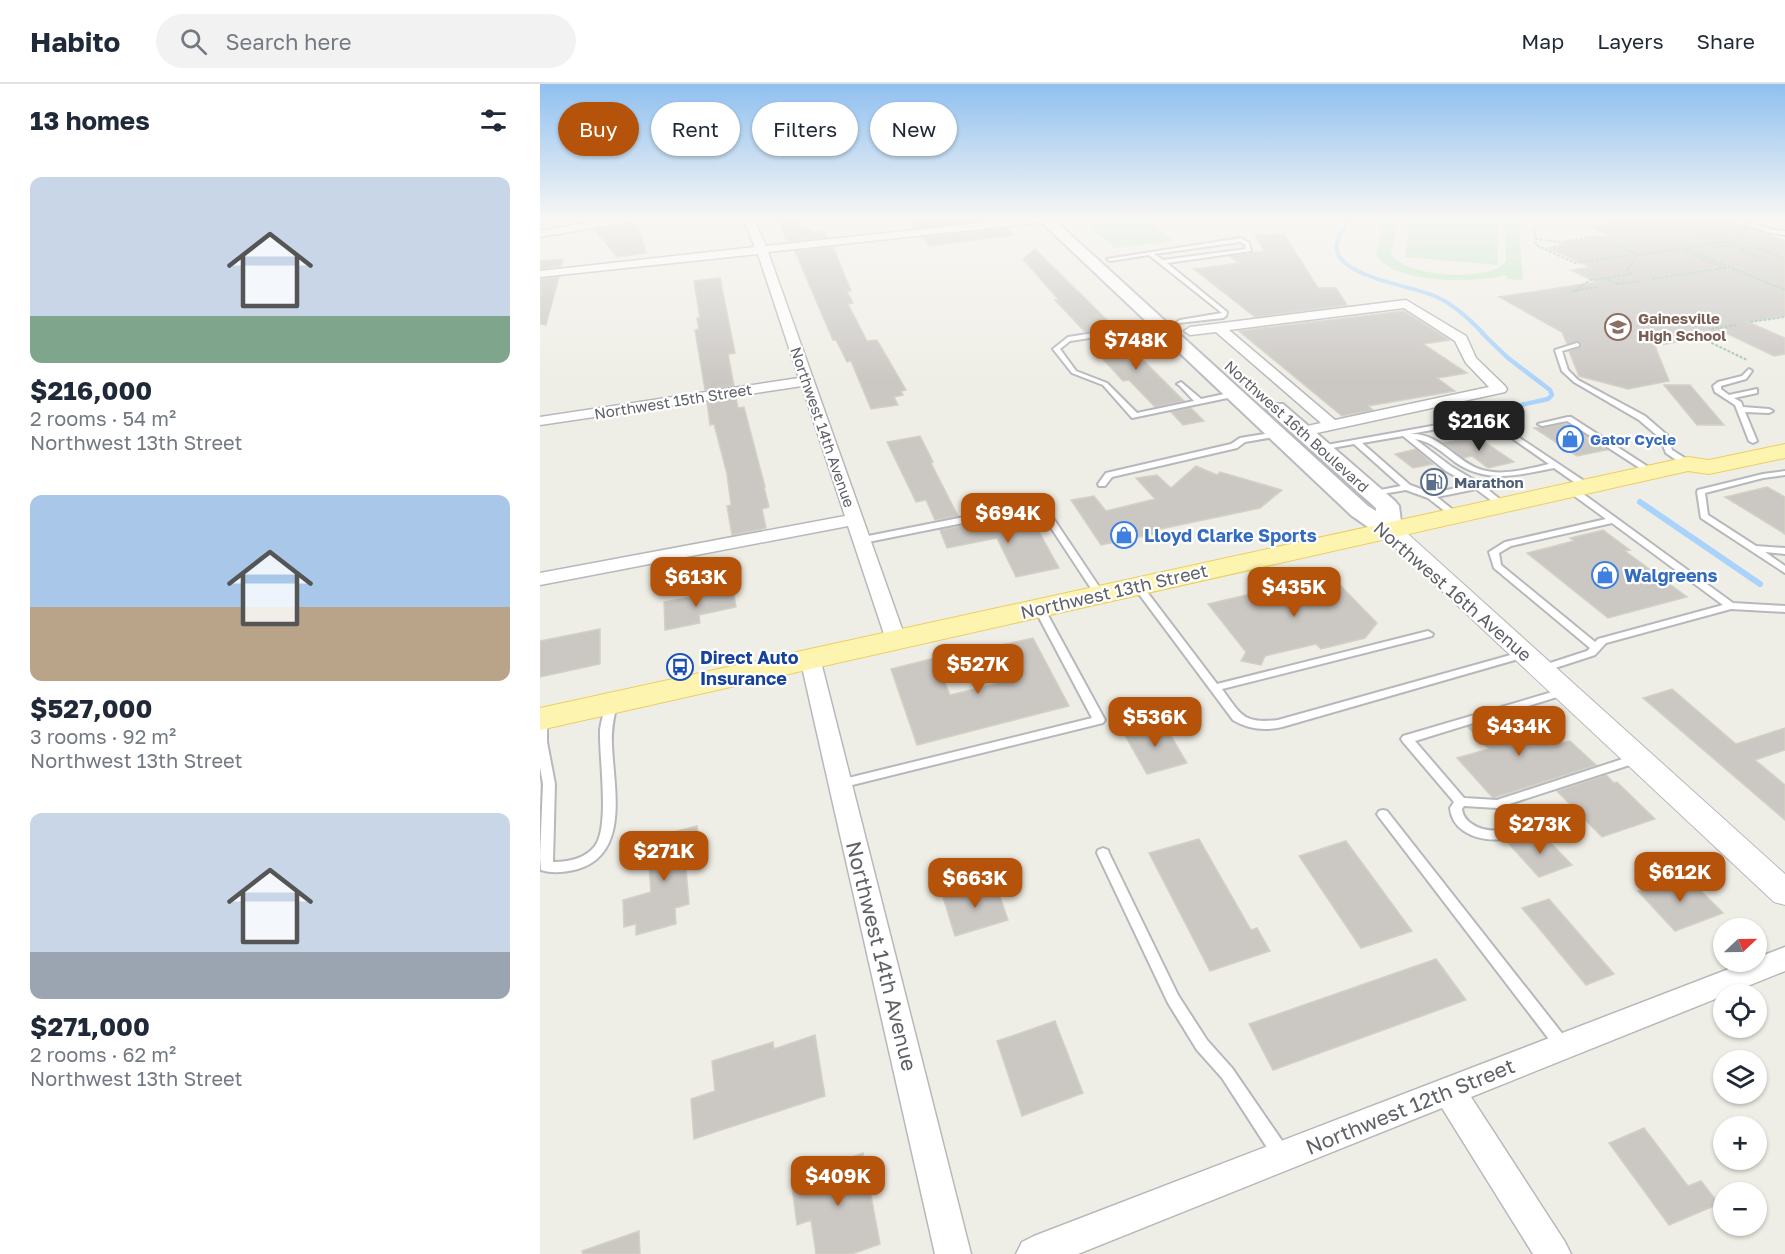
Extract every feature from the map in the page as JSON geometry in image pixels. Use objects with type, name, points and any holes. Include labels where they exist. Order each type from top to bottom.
[{"type":"main road","name":"Northwest 16th Avenue","points":[[1100,271],[1174,327],[1234,394],[1360,511],[1390,530]]},
{"type":"main road","points":[[1123,271],[1153,297]]},
{"type":"main road","points":[[1115,284],[1137,283]]},
{"type":"main road","name":"Northwest 16th Boulevard","points":[[1174,327],[1303,431],[1387,506],[1390,530]]},
{"type":"main road","name":"Northwest 13th Street","points":[[1688,464],[1691,455],[1785,434]]},
{"type":"main road","name":"Northwest 13th Street","points":[[541,718],[1688,464],[1709,467],[1785,451]]},
{"type":"street","points":[[540,274],[571,271]]},
{"type":"street","name":"Northwest 14th Avenue","points":[[769,271],[896,640]]},
{"type":"street","points":[[1174,327],[1219,328],[1406,304],[1461,339],[1463,349],[1480,372],[1500,389],[1303,431]]},
{"type":"street","points":[[1219,328],[1331,424]]},
{"type":"street","name":"Northwest 15th Street","points":[[540,421],[806,381]]},
{"type":"street","points":[[540,579],[856,519]]},
{"type":"street","name":"Northwest 16th Avenue","points":[[1390,530],[1785,892]]},
{"type":"street","name":"Northwest 14th Avenue","points":[[810,658],[953,1254]]},
{"type":"street","name":"Northwest 12th Street","points":[[1034,1254],[1785,959]]},
{"type":"street","points":[[1449,1091],[1552,1254]]},
{"type":"lane","points":[[1173,271],[1225,313],[1223,316],[1174,327],[1131,330],[1068,339],[1056,349],[1074,372],[1105,384],[1135,416],[1234,394]]},
{"type":"lane","points":[[1131,330],[1133,338],[1142,344],[1174,327]]},
{"type":"lane","points":[[1577,345],[1558,350],[1565,371],[1575,381],[1642,418],[1664,437],[1669,451],[1688,464]]},
{"type":"lane","points":[[1749,371],[1744,378],[1720,383],[1717,386],[1718,390],[1738,404],[1753,441]]},
{"type":"lane","points":[[1181,384],[1200,402]]},
{"type":"lane","points":[[1729,397],[1754,391]]},
{"type":"lane","points":[[1740,409],[1769,411]]},
{"type":"lane","points":[[1321,448],[1486,418],[1556,465],[1614,520],[1731,606]]},
{"type":"lane","points":[[1542,424],[1568,419],[1652,472]]},
{"type":"lane","points":[[1435,442],[1434,436],[1441,426]]},
{"type":"lane","points":[[1102,484],[1109,475],[1234,446],[1243,440],[1277,434]]},
{"type":"lane","points":[[1404,434],[1427,438],[1466,466],[1488,474],[1511,474],[1556,465]]},
{"type":"lane","points":[[1404,434],[1449,469],[1478,486],[1503,505]]},
{"type":"lane","points":[[1355,441],[1407,487],[1431,496],[1455,516]]},
{"type":"lane","points":[[1785,480],[1780,474],[1763,476],[1701,492],[1704,516],[1785,570]]},
{"type":"lane","points":[[1431,496],[1478,486]]},
{"type":"lane","points":[[1373,494],[1407,487]]},
{"type":"lane","points":[[863,540],[1040,505],[1099,594]]},
{"type":"lane","points":[[1596,648],[1497,566],[1494,552],[1508,544],[1614,520]]},
{"type":"lane","points":[[1752,549],[1785,551]]},
{"type":"lane","points":[[1138,586],[1237,717],[1247,725],[1260,726],[1533,661],[1591,652],[1602,641],[1731,606],[1785,609]]},
{"type":"lane","points":[[840,784],[1099,720],[1039,608]]},
{"type":"lane","points":[[1214,688],[1428,634]]},
{"type":"lane","points":[[1566,691],[1407,739],[1461,802],[1497,804],[1638,758]]},
{"type":"lane","points":[[541,718],[541,742],[549,784],[546,867],[564,869],[589,858],[602,846],[608,825],[606,728],[612,703]]},
{"type":"lane","points":[[1461,802],[1456,808],[1456,816],[1469,830],[1479,835],[1502,836],[1567,814]]},
{"type":"lane","points":[[1383,814],[1563,1046]]},
{"type":"lane","points":[[1103,853],[1173,999],[1202,1045],[1227,1073],[1283,1156]]},
{"type":"path","points":[[1598,287],[1574,291],[1590,280],[1631,274],[1628,271]]},
{"type":"path","points":[[1652,279],[1707,271]]},
{"type":"path","points":[[1739,271],[1785,290]]},
{"type":"path","points":[[1605,278],[1617,284],[1640,281]]},
{"type":"path","points":[[1750,322],[1785,316]]},
{"type":"path","points":[[1711,329],[1737,325]]},
{"type":"path","points":[[1665,338],[1691,333],[1751,362]]},
{"type":"green space","points":[[1399,271],[1467,275],[1490,271],[1522,271],[1523,280],[1507,279],[1506,275],[1476,279],[1436,279]]},
{"type":"building","points":[[803,271],[843,271],[851,291],[847,291],[853,303],[848,304],[867,341],[877,340],[906,390],[901,391],[903,395],[894,397],[898,405],[871,409],[851,361],[847,362],[836,340],[833,340]]},
{"type":"building","points":[[1033,271],[1057,271],[1113,328],[1085,332],[1055,300],[1059,300]]},
{"type":"building","points":[[1196,271],[1307,271],[1318,288],[1336,288],[1347,305],[1255,317]]},
{"type":"building","points":[[1572,271],[1785,271],[1785,316],[1748,322],[1785,338],[1785,354],[1774,356],[1726,333],[1655,346],[1669,381],[1628,389],[1579,376],[1569,351],[1581,347],[1580,342],[1567,344],[1562,332],[1499,297],[1596,282]]},
{"type":"building","points":[[559,277],[546,325],[540,324],[540,279]]},
{"type":"building","points":[[720,278],[735,353],[728,354],[734,386],[705,390],[695,330],[699,329],[697,318],[700,318],[694,281]]},
{"type":"building","points":[[1404,311],[1449,340],[1423,344],[1467,373],[1437,378],[1455,391],[1368,406],[1373,410],[1342,416],[1239,331]]},
{"type":"building","points":[[1120,336],[1184,401],[1155,407],[1129,380],[1123,381],[1094,349],[1100,348],[1093,340]]},
{"type":"building","points":[[1664,385],[1690,385],[1724,425],[1697,425]]},
{"type":"building","points":[[736,398],[738,408],[744,407],[769,507],[762,509],[766,528],[732,535],[727,506],[731,505],[727,474],[714,424],[710,425],[707,402]]},
{"type":"building","points":[[1191,408],[1204,421],[1183,425],[1171,412]]},
{"type":"building","name":"Gator Cycle","points":[[1566,424],[1607,450],[1577,456],[1534,428]]},
{"type":"building","points":[[920,436],[958,516],[935,520],[926,500],[916,502],[887,442]]},
{"type":"building","points":[[1477,437],[1514,462],[1488,468],[1472,456],[1463,458],[1444,443]]},
{"type":"building","points":[[1416,449],[1433,464],[1413,468],[1395,454]]},
{"type":"building","points":[[1196,466],[1217,475],[1220,472],[1282,490],[1260,508],[1151,531],[1154,534],[1101,545],[1071,500],[1094,496],[1106,511],[1155,499],[1136,478],[1157,475],[1171,488]]},
{"type":"building","points":[[1767,487],[1785,497],[1785,534],[1725,497]]},
{"type":"building","points":[[991,520],[995,528],[1033,521],[1059,568],[1016,577],[997,538],[947,548],[940,530]]},
{"type":"building","name":"Walgreens","points":[[1603,530],[1630,550],[1625,551],[1687,597],[1608,618],[1527,553],[1574,541],[1570,538]]},
{"type":"building","points":[[1316,576],[1335,580],[1377,623],[1365,638],[1321,649],[1316,644],[1265,656],[1261,665],[1241,661],[1246,652],[1208,604],[1311,580]]},
{"type":"building","points":[[733,589],[736,607],[699,615],[700,623],[665,630],[664,602]]},
{"type":"building","points":[[600,629],[600,664],[540,677],[540,641]]},
{"type":"building","points":[[1033,638],[1069,706],[917,745],[891,669],[935,658],[950,695],[1008,681],[992,647]]},
{"type":"building","points":[[1672,689],[1736,744],[1785,728],[1785,750],[1755,760],[1785,785],[1785,820],[1643,698]]},
{"type":"building","points":[[1515,713],[1550,746],[1570,741],[1596,765],[1493,798],[1457,758],[1489,749],[1468,727]]},
{"type":"building","points":[[1162,721],[1187,763],[1147,774],[1123,732]]},
{"type":"building","points":[[1606,775],[1614,783],[1617,782],[1655,819],[1602,837],[1557,791]]},
{"type":"building","points":[[697,826],[701,854],[685,858],[689,904],[675,908],[676,924],[636,935],[636,924],[624,927],[623,900],[651,892],[647,839]]},
{"type":"building","points":[[1541,833],[1572,865],[1539,877],[1509,844]]},
{"type":"building","points":[[1199,839],[1251,930],[1257,928],[1270,951],[1210,971],[1149,853]]},
{"type":"building","points":[[1346,841],[1412,931],[1361,948],[1299,856]]},
{"type":"building","points":[[1685,875],[1723,913],[1675,931],[1638,891]]},
{"type":"building","points":[[995,882],[1008,920],[955,936],[943,897]]},
{"type":"building","points":[[1549,899],[1614,974],[1586,985],[1522,908]]},
{"type":"building","points":[[1436,959],[1466,1000],[1273,1070],[1249,1024]]},
{"type":"building","points":[[1055,1021],[1083,1093],[1022,1116],[997,1041]]},
{"type":"building","points":[[815,1035],[825,1096],[694,1139],[691,1099],[715,1091],[712,1061],[773,1042],[774,1049]]},
{"type":"building","points":[[1644,1128],[1688,1186],[1701,1181],[1713,1196],[1713,1207],[1669,1225],[1609,1143]]},
{"type":"building","points":[[863,1153],[880,1244],[852,1254],[816,1254],[811,1220],[797,1225],[791,1179]]},
{"type":"building","points":[[639,1231],[640,1254],[583,1254],[582,1251]]},
{"type":"waterway","points":[[1356,271],[1437,297],[1457,309],[1484,334]]},
{"type":"waterway","points":[[1482,333],[1508,358],[1550,390],[1552,395],[1548,399],[1507,408],[1507,412]]},
{"type":"waterway","points":[[1640,502],[1760,584]]},
{"type":"place","name":"Gainesville High School","points":[[1618,327]]},
{"type":"place","name":"Gator Cycle","points":[[1570,439]]},
{"type":"place","name":"Marathon","points":[[1434,482]]},
{"type":"place","name":"Lloyd Clarke Sports","points":[[1124,535]]},
{"type":"place","name":"Walgreens","points":[[1605,575]]},
{"type":"place","name":"Direct Auto Insurance","points":[[680,667]]}]
